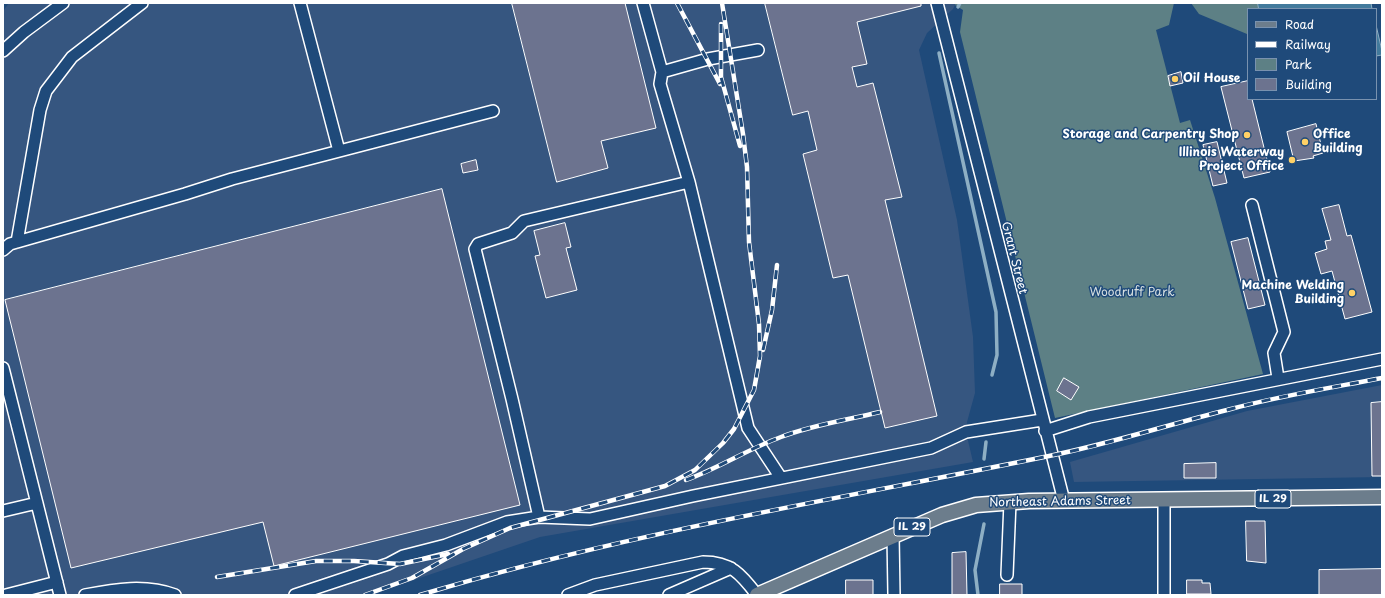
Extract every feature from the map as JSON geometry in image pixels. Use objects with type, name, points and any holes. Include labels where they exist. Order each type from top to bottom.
[{"type":"main road","name":"Northeast Adams Street","points":[[763,594],[932,518],[962,508],[989,503],[1382,497]]},
{"type":"street","points":[[3,51],[24,32],[63,3]]},
{"type":"street","points":[[16,242],[40,110],[46,91],[72,57],[142,3]]},
{"type":"street","points":[[300,3],[339,151]]},
{"type":"street","points":[[643,3],[662,72],[660,84],[689,182],[748,428],[781,478]]},
{"type":"street","name":"Grant Street","points":[[938,3],[1042,420],[1064,501]]},
{"type":"street","points":[[662,72],[708,59],[758,50]]},
{"type":"street","points":[[3,250],[10,244],[16,242],[185,194],[232,179],[493,111]]},
{"type":"street","points":[[539,517],[512,399],[474,249],[478,244],[512,233],[524,221],[689,182]]},
{"type":"street","points":[[1252,205],[1284,332],[1274,353],[1278,378]]},
{"type":"street","points":[[1045,431],[1089,417],[1278,378],[1382,359]]},
{"type":"street","points":[[3,368],[8,408],[37,503],[60,595]]},
{"type":"street","points":[[295,595],[388,564],[403,556],[446,545],[507,522],[539,517],[590,518],[931,448],[966,432],[1042,420]]},
{"type":"street","points":[[1164,500],[1164,595]]},
{"type":"street","points":[[1007,575],[1010,502]]},
{"type":"street","points":[[3,511],[37,503]]},
{"type":"street","points":[[893,535],[894,595]]},
{"type":"street","points":[[568,595],[595,585],[703,562],[718,562],[731,568],[742,575],[763,594]]},
{"type":"street","points":[[669,595],[731,568]]},
{"type":"street","points":[[6,595],[57,582]]},
{"type":"street","points":[[85,595],[121,588],[162,590],[175,595]]},
{"type":"shaded area","points":[[9,3],[956,3],[953,9],[927,33],[919,50],[957,220],[973,337],[975,393],[967,422],[966,432],[973,462],[540,537],[370,595],[3,595],[3,11]]},
{"type":"shaded area","points":[[1258,3],[1371,3],[1372,8],[1259,8]]},
{"type":"shaded area","points":[[1377,29],[1382,51],[1382,55],[1377,56]]},
{"type":"shaded area","points":[[1382,385],[1382,477],[1074,482],[1070,462],[1247,411]]},
{"type":"green space","name":"Woodruff Park","points":[[956,3],[1174,3],[1169,25],[1156,30],[1180,123],[1190,120],[1215,198],[1263,374],[1055,418],[960,32],[963,10],[955,5]]},
{"type":"green space","points":[[1191,3],[1258,3],[1259,8],[1247,8],[1247,34],[1199,14]]},
{"type":"building","points":[[512,3],[625,3],[656,128],[601,141],[608,168],[557,182]]},
{"type":"building","points":[[765,3],[921,3],[921,6],[857,22],[867,64],[852,67],[857,87],[873,83],[902,197],[885,200],[937,416],[885,428],[848,275],[833,278],[803,154],[817,150],[808,111],[793,115]]},
{"type":"building","name":"Oil House","points":[[1181,72],[1183,83],[1170,86],[1168,76]]},
{"type":"building","name":"Storage and Carpentry Shop","points":[[1247,81],[1247,100],[1252,100],[1270,172],[1244,178],[1221,87]]},
{"type":"building","name":"Office Building","points":[[1316,124],[1323,153],[1313,156],[1314,158],[1294,161],[1287,132]]},
{"type":"building","points":[[1217,142],[1227,183],[1213,186],[1203,145]]},
{"type":"building","points":[[476,160],[478,170],[463,173],[461,164]]},
{"type":"building","points":[[442,189],[520,505],[274,566],[263,522],[71,568],[5,300]]},
{"type":"building","name":"Machine Welding Building","points":[[1339,205],[1347,236],[1351,235],[1372,312],[1345,319],[1332,271],[1321,274],[1315,253],[1327,249],[1325,241],[1331,240],[1322,209]]},
{"type":"building","points":[[565,223],[571,247],[566,248],[577,290],[546,298],[535,256],[540,255],[534,231]]},
{"type":"building","points":[[1248,238],[1265,305],[1248,309],[1231,242]]},
{"type":"building","points":[[1064,378],[1079,387],[1071,400],[1057,391]]},
{"type":"building","points":[[1382,402],[1382,476],[1372,476],[1371,403]]},
{"type":"building","points":[[1216,463],[1216,478],[1184,478],[1184,464]]},
{"type":"building","points":[[1246,521],[1265,521],[1266,563],[1247,561]]},
{"type":"building","points":[[966,552],[967,595],[952,595],[952,553]]},
{"type":"building","points":[[1382,569],[1382,595],[1319,595],[1319,570]]},
{"type":"building","points":[[846,580],[873,580],[873,595],[846,595]]},
{"type":"building","points":[[1187,580],[1202,580],[1202,583],[1210,583],[1211,594],[1187,594]]},
{"type":"building","points":[[1000,584],[1022,584],[1022,595],[1000,595]]},
{"type":"waterway","points":[[958,7],[960,3]]},
{"type":"waterway","points":[[939,53],[996,312],[997,355],[992,375]]},
{"type":"waterway","points":[[984,459],[986,442]]},
{"type":"waterway","points":[[978,595],[975,570],[984,524]]},
{"type":"railway","points":[[677,3],[720,84]]},
{"type":"railway","points":[[365,595],[412,578],[463,549],[510,528],[665,486],[695,470],[723,443],[734,429],[754,390],[760,356],[759,324],[749,242],[747,167],[722,3]]},
{"type":"railway","points":[[721,24],[721,77],[740,146]]},
{"type":"railway","points":[[763,350],[772,310],[777,265]]},
{"type":"railway","points":[[420,595],[498,573],[654,535],[1071,451],[1265,400],[1382,378]]},
{"type":"railway","points":[[686,480],[769,442],[793,433],[880,412]]},
{"type":"railway","points":[[217,577],[316,561],[354,561],[400,564],[448,554]]},
{"type":"place","name":"Oil House","points":[[1175,79]]},
{"type":"place","name":"Storage and Carpentry Shop","points":[[1247,135]]},
{"type":"place","name":"Office Building","points":[[1305,142]]},
{"type":"place","name":"Illinois Waterway Project Office","points":[[1292,160]]},
{"type":"place","name":"Machine Welding Building","points":[[1352,293]]}]
